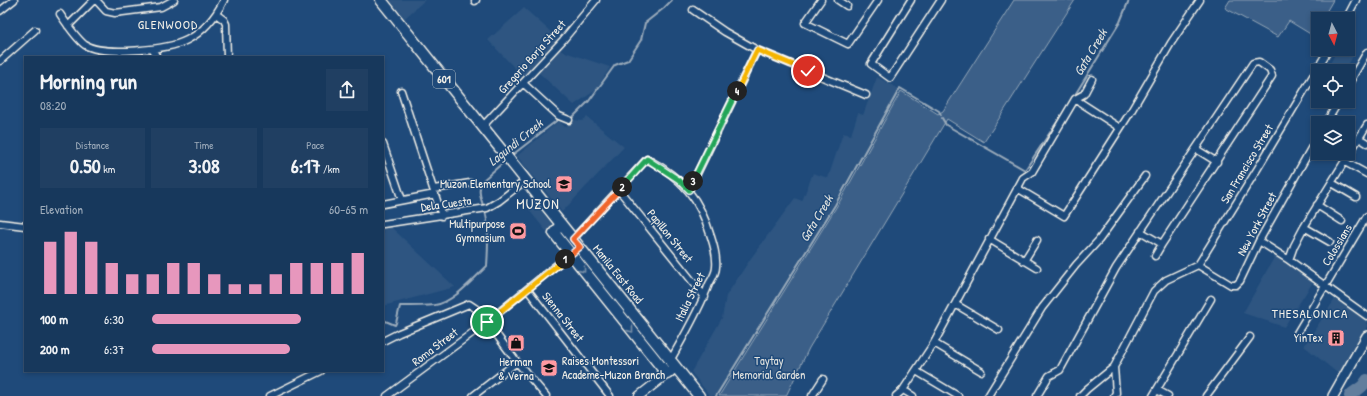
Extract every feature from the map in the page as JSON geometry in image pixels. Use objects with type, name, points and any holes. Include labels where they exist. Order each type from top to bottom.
[{"type":"main road","name":"Manila East Road","points":[[381,0],[699,396]]},
{"type":"main road","points":[[561,224],[554,233],[570,254],[667,374],[673,364]]},
{"type":"main road","points":[[570,254],[580,247]]},
{"type":"main road","points":[[619,315],[628,308]]},
{"type":"main road","points":[[1333,396],[1367,336]]},
{"type":"street","points":[[0,11],[14,0]]},
{"type":"street","points":[[68,26],[95,0],[106,11],[115,13],[161,7],[174,0]]},
{"type":"street","points":[[60,14],[68,26],[85,45],[98,49],[117,51],[152,49],[188,40],[216,14],[224,0]]},
{"type":"street","name":"Gregorio Borja Street","points":[[482,127],[524,84],[596,0]]},
{"type":"street","points":[[821,0],[805,23],[848,44],[878,0]]},
{"type":"street","points":[[838,0],[847,6]]},
{"type":"street","points":[[911,0],[871,64],[890,78],[941,0]]},
{"type":"street","points":[[1017,188],[1064,216],[1200,0]]},
{"type":"street","points":[[1350,12],[1356,0]]},
{"type":"street","points":[[694,10],[725,32],[757,50],[866,95]]},
{"type":"street","points":[[216,14],[224,20],[226,24],[227,56]]},
{"type":"street","points":[[0,61],[35,30]]},
{"type":"street","points":[[152,49],[156,56]]},
{"type":"street","points":[[689,190],[757,50]]},
{"type":"street","points":[[1355,73],[1367,52]]},
{"type":"street","points":[[1038,396],[1049,376],[1060,370],[1116,268],[1140,231],[1253,63],[1258,62],[1270,70],[1272,76],[1155,256]]},
{"type":"street","points":[[896,396],[903,390],[934,343],[1023,178],[1032,172],[1075,99],[1084,94],[1092,79]]},
{"type":"street","name":"San Francisco Street","points":[[1198,265],[1311,82]]},
{"type":"street","points":[[524,84],[559,116],[569,120]]},
{"type":"street","points":[[401,91],[442,216]]},
{"type":"street","points":[[1075,99],[1120,128]]},
{"type":"street","points":[[1289,260],[1294,246],[1317,205],[1367,125]]},
{"type":"street","points":[[1359,138],[1367,143]]},
{"type":"street","points":[[384,147],[402,200]]},
{"type":"street","points":[[1196,148],[1217,162]]},
{"type":"street","name":"New York Street","points":[[1198,265],[1231,284],[1236,284],[1240,281],[1259,241],[1311,148]]},
{"type":"street","name":"Italia Street","points":[[573,239],[647,159],[679,180],[689,190],[709,229],[715,248],[716,268],[673,364]]},
{"type":"street","points":[[1345,162],[1367,174]]},
{"type":"street","points":[[988,396],[1042,308],[1076,265],[1099,240],[1145,176]]},
{"type":"street","name":"Dela Cuesta","points":[[384,224],[487,208],[499,201],[526,180]]},
{"type":"street","points":[[384,204],[470,183]]},
{"type":"street","points":[[1332,183],[1356,197]]},
{"type":"street","name":"Papillon Street","points":[[619,190],[704,297]]},
{"type":"street","points":[[1317,205],[1342,221]]},
{"type":"street","name":"Colossians","points":[[1324,286],[1367,216]]},
{"type":"street","points":[[0,223],[24,226]]},
{"type":"street","points":[[1304,228],[1330,242]]},
{"type":"street","points":[[1140,231],[1162,244]]},
{"type":"street","points":[[989,240],[1037,268]]},
{"type":"street","points":[[1024,261],[1037,240]]},
{"type":"street","points":[[1259,241],[1289,260],[1367,316]]},
{"type":"street","name":"Roma Street","points":[[387,396],[487,322],[570,254]]},
{"type":"street","points":[[1080,396],[1114,367],[1154,291],[1166,280],[1198,265]]},
{"type":"street","points":[[1297,333],[1324,286]]},
{"type":"street","name":"Sienna Street","points":[[527,289],[610,396]]},
{"type":"street","points":[[1153,396],[1210,299]]},
{"type":"street","points":[[384,341],[469,304],[478,310],[517,362],[546,396]]},
{"type":"street","points":[[955,304],[999,330]]},
{"type":"street","points":[[1206,396],[1250,337]]},
{"type":"street","points":[[934,343],[981,371]]},
{"type":"street","points":[[473,396],[517,362]]},
{"type":"street","points":[[1114,367],[1116,393],[1114,396]]},
{"type":"street","points":[[916,371],[958,396]]},
{"type":"street","points":[[270,396],[319,372]]},
{"type":"street","points":[[639,396],[667,374]]},
{"type":"street","points":[[812,396],[823,378]]},
{"type":"street","points":[[903,390],[913,396]]},
{"type":"street","points":[[1157,390],[1168,396]]},
{"type":"shaded area","points":[[390,0],[425,0],[405,18]]},
{"type":"shaded area","points":[[524,8],[561,41],[525,79],[488,40]]},
{"type":"shaded area","points":[[559,50],[610,67],[596,90],[574,105],[539,73]]},
{"type":"shaded area","points":[[1334,56],[1353,56],[1349,64],[1330,64]]},
{"type":"shaded area","points":[[877,77],[899,89],[833,205],[715,396],[710,396],[691,372],[722,318],[726,296],[751,258],[795,198],[802,201],[813,173],[828,178],[843,133],[851,135],[858,113],[863,115]]},
{"type":"shaded area","name":"Muzon Elementary School","points":[[587,117],[624,147],[562,212],[517,156],[559,121],[565,127],[575,120],[582,121]]},
{"type":"shaded area","points":[[536,204],[553,226],[546,231],[529,210]]},
{"type":"shaded area","points":[[391,227],[455,287],[384,306],[384,228]]},
{"type":"shaded area","points":[[1275,256],[1313,282],[1284,327],[1243,313]]},
{"type":"shaded area","name":"YinTex","points":[[1335,299],[1367,321],[1367,332],[1341,376],[1304,346]]},
{"type":"green space","name":"Taytay Memorial Garden","points":[[1014,0],[1075,0],[984,142],[947,119],[809,348],[786,396],[719,396],[840,201],[901,91],[938,114],[943,111]]},
{"type":"green space","points":[[1230,0],[1333,0],[1326,12],[1311,12],[1311,34],[1289,21],[1278,37],[1225,8]]},
{"type":"waterway","name":"Lagundi Creek","points":[[570,120],[589,101],[615,65],[628,60],[641,40],[645,23],[672,0]]},
{"type":"waterway","name":"Gata Creek","points":[[1073,98],[1120,22],[1129,0]]},
{"type":"waterway","name":"Gata Creek","points":[[716,396],[835,205],[900,88],[939,111],[941,115]]},
{"type":"waterway","name":"Gata Creek","points":[[942,118],[946,125],[1025,170],[1065,110]]},
{"type":"waterway","name":"Lagundi Creek","points":[[511,156],[560,118]]},
{"type":"waterway","name":"Lagundi Creek","points":[[384,320],[395,325],[400,306],[422,306],[442,303],[456,295],[487,266],[488,227],[480,196],[480,186],[482,181],[506,160]]},
{"type":"waterway","points":[[1350,396],[1363,386],[1367,380]]},
{"type":"place","name":"Muzon Elementary School","points":[[564,184]]},
{"type":"place","name":"Multipurpose Gymnasium","points":[[518,231]]},
{"type":"place","name":"YinTex","points":[[1336,338]]},
{"type":"place","name":"Herman & Verna","points":[[516,343]]},
{"type":"place","name":"Raises Montessori Academe-Muzon Branch","points":[[549,368]]},
{"type":"district","name":"GLENWOOD","points":[[168,24]]},
{"type":"district","name":"MUZON","points":[[538,204]]},
{"type":"district","name":"THESALONICA","points":[[1310,313]]},
{"type":"route","points":[[487,322],[580,247],[573,239],[647,159],[669,172],[689,190],[757,50],[808,71]]}]
